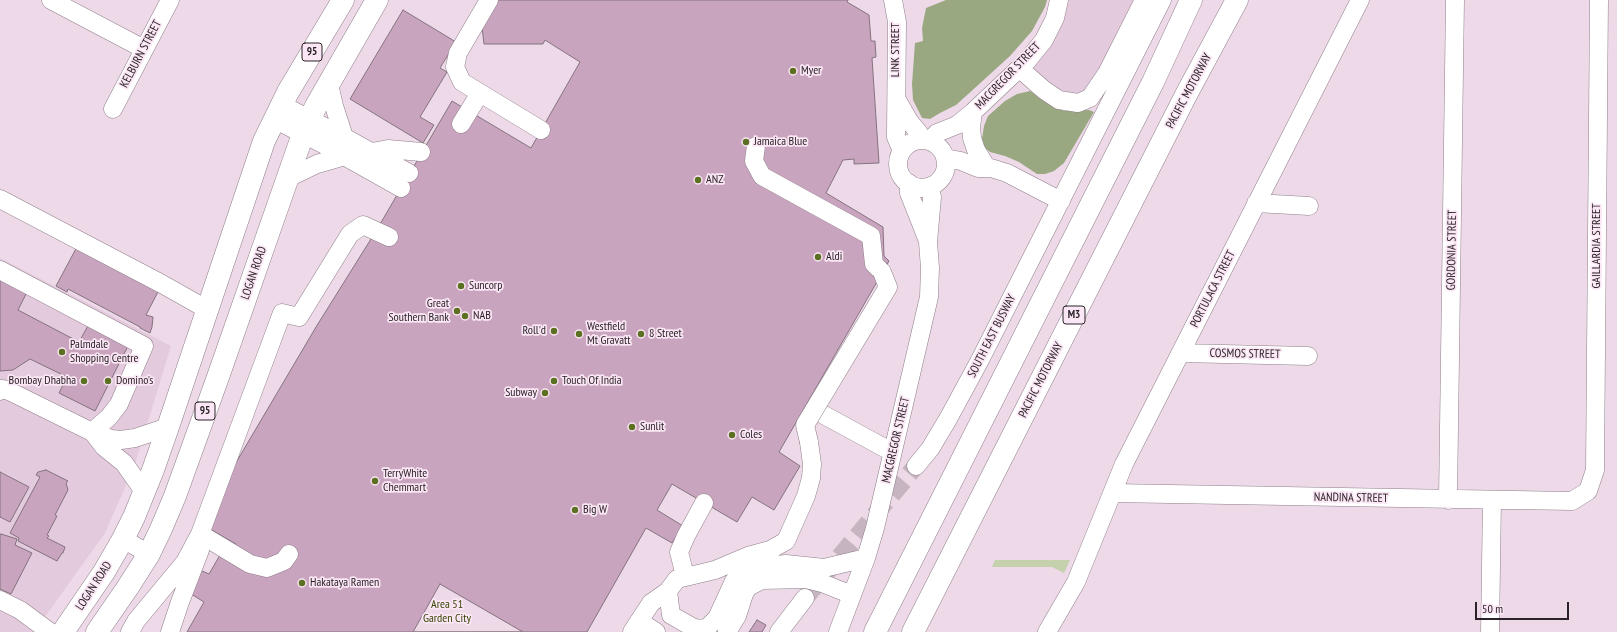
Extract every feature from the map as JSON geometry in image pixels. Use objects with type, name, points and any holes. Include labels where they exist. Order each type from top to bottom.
[{"type":"main road","name":"LOGAN ROAD","points":[[63,632],[104,572],[123,539],[145,493],[208,310],[255,166],[278,112],[342,0]]},
{"type":"main road","name":"LOGAN ROAD","points":[[96,632],[149,554],[161,529],[175,496],[306,127],[377,0]]},
{"type":"main road","points":[[875,632],[1150,89],[1191,0]]},
{"type":"main road","name":"PACIFIC MOTORWAY","points":[[913,632],[1187,93],[1237,0]]},
{"type":"street","points":[[51,0],[144,49]]},
{"type":"street","name":"KELBURN STREET","points":[[113,109],[170,0]]},
{"type":"street","points":[[489,0],[458,53],[455,67],[462,82],[541,130]]},
{"type":"street","name":"LINK STREET","points":[[893,0],[897,22],[896,136],[902,151]]},
{"type":"street","name":"MACGREGOR STREET","points":[[925,140],[937,133],[957,125],[1020,68],[1044,40],[1055,18],[1059,0]]},
{"type":"street","points":[[1020,68],[1044,90],[1059,100],[1078,103],[1090,98],[1107,73],[1144,0]]},
{"type":"street","name":"SOUTH EAST BUSWAY","points":[[916,466],[930,449],[948,419],[1061,201],[1162,0]]},
{"type":"street","name":"PORTULACA STREET","points":[[1047,632],[1076,582],[1124,464],[1360,0]]},
{"type":"street","name":"GORDONIA STREET","points":[[1448,500],[1455,0]]},
{"type":"street","name":"GAILLARDIA STREET","points":[[1588,491],[1595,470],[1599,0]]},
{"type":"street","points":[[329,84],[344,137]]},
{"type":"street","points":[[465,117],[480,93]]},
{"type":"street","name":"LINK STREET","points":[[897,100],[909,121],[925,140]]},
{"type":"street","points":[[278,112],[306,127],[345,156],[405,180],[372,152],[344,137],[306,127]]},
{"type":"street","points":[[973,112],[971,127],[972,138],[983,168]]},
{"type":"street","points":[[944,155],[956,134],[957,125]]},
{"type":"street","points":[[936,182],[946,164],[940,147],[925,140],[907,145],[902,151],[899,164],[900,172],[909,183],[916,186],[936,182],[983,168]]},
{"type":"street","points":[[640,620],[651,603],[668,591],[673,582],[685,576],[703,574],[715,570],[748,556],[770,550],[786,541],[806,496],[811,478],[812,464],[804,428],[888,287],[882,272],[874,264],[871,236],[762,176],[754,161],[756,146]]},
{"type":"street","points":[[372,152],[388,149],[421,152]]},
{"type":"street","points":[[944,155],[1019,178],[1061,201]]},
{"type":"street","points":[[288,178],[317,164],[345,156]]},
{"type":"street","name":"MACGREGOR STREET","points":[[838,632],[866,558],[875,528],[929,297],[930,268],[928,242],[932,197],[936,182]]},
{"type":"street","name":"MACGREGOR STREET","points":[[909,183],[909,193],[928,242]]},
{"type":"street","points":[[0,199],[208,310]]},
{"type":"street","points":[[1256,203],[1309,206]]},
{"type":"street","points":[[134,628],[185,562],[200,534],[282,313],[299,317],[350,234],[363,226],[389,237]]},
{"type":"street","points":[[0,270],[144,346],[119,404],[109,417],[92,432]]},
{"type":"street","name":"COSMOS STREET","points":[[1181,353],[1308,356]]},
{"type":"street","points":[[0,391],[2,389],[9,391],[92,432],[111,439],[121,440],[135,438],[168,427]]},
{"type":"street","points":[[824,415],[892,452]]},
{"type":"street","points":[[92,432],[104,447],[124,463],[145,493]]},
{"type":"street","name":"NANDINA STREET","points":[[1112,493],[1572,501],[1588,491]]},
{"type":"street","points":[[1490,632],[1492,500]]},
{"type":"street","points":[[685,576],[679,552],[704,503]]},
{"type":"street","points":[[200,534],[250,564],[267,568],[284,561],[289,554]]},
{"type":"street","points":[[170,632],[180,602],[200,553],[200,534]]},
{"type":"street","points":[[123,539],[149,554]]},
{"type":"street","points":[[640,620],[671,615],[694,628],[708,628],[717,618],[734,581],[740,575],[751,569],[786,564],[824,568],[866,558]]},
{"type":"street","points":[[728,632],[737,616],[744,594],[748,587],[762,580],[806,579],[822,583],[852,595]]},
{"type":"street","points":[[668,591],[671,615]]},
{"type":"street","points":[[779,632],[804,598]]},
{"type":"street","points":[[0,600],[20,610],[50,632]]},
{"type":"street","points":[[640,620],[656,632]]},
{"type":"shaded area","points":[[1069,0],[1149,0],[1091,102],[1022,79],[1048,50],[1062,21]]},
{"type":"shaded area","points":[[0,258],[171,346],[134,467],[105,533],[34,632],[0,632]]},
{"type":"green space","points":[[946,0],[1047,0],[1045,7],[1032,31],[1010,56],[956,105],[930,119],[922,118],[913,100],[912,84],[915,43],[923,41],[922,28],[926,8]]},
{"type":"green space","points":[[1030,91],[1048,103],[1064,111],[1089,110],[1094,112],[1064,163],[1054,171],[1045,174],[1037,174],[1019,162],[990,152],[985,148],[982,139],[984,126],[988,116],[1005,101],[1017,94]]},
{"type":"green space","points":[[995,560],[1070,560],[1064,573],[1052,567],[992,567]]},
{"type":"building","name":"Westfield Mt Gravatt","points":[[497,0],[848,0],[847,2],[869,15],[871,41],[875,41],[876,57],[872,58],[879,163],[854,164],[854,159],[843,160],[826,193],[883,227],[884,256],[889,261],[779,452],[800,466],[774,510],[752,497],[737,522],[672,484],[657,510],[683,526],[672,543],[646,528],[587,632],[187,632],[204,602],[188,592],[200,570],[209,574],[220,555],[231,553],[236,544],[210,529],[234,466],[316,327],[376,231],[452,101],[531,148],[580,62],[545,40],[543,44],[484,44],[482,27]]},
{"type":"building","points":[[403,10],[456,42],[440,68],[447,72],[420,117],[434,125],[423,143],[350,99]]},
{"type":"building","points":[[78,245],[160,288],[146,315],[153,317],[150,333],[68,289],[67,292],[56,286]]},
{"type":"building","name":"Palmdale Shopping Centre","points":[[0,278],[27,292],[18,310],[79,342],[89,324],[129,344],[95,411],[59,393],[67,377],[30,359],[13,370],[0,371]]},
{"type":"building","points":[[46,470],[68,481],[66,483],[68,490],[55,515],[57,516],[47,535],[49,536],[47,538],[65,547],[63,553],[57,561],[18,541],[19,538],[10,533],[40,477],[36,475],[38,472]]},
{"type":"building","points":[[0,472],[29,487],[10,522],[0,517]]},
{"type":"building","points":[[1,534],[17,539],[15,545],[32,553],[11,594],[0,589]]},
{"type":"building","name":"Area 51 Garden City","points":[[440,584],[523,632],[413,632]]},
{"type":"building","points":[[757,620],[766,625],[762,632],[749,632]]},
{"type":"tunnel","points":[[805,598],[916,466]]},
{"type":"place","name":"Myer","points":[[793,71]]},
{"type":"place","name":"Jamaica Blue","points":[[746,142]]},
{"type":"place","name":"ANZ","points":[[698,180]]},
{"type":"place","name":"Aldi","points":[[818,257]]},
{"type":"place","name":"Suncorp","points":[[461,286]]},
{"type":"place","name":"Great Southern Bank","points":[[457,311]]},
{"type":"place","name":"NAB","points":[[465,316]]},
{"type":"place","name":"Roll'd","points":[[554,331]]},
{"type":"place","name":"Westfield Mt Gravatt","points":[[579,334]]},
{"type":"place","name":"8 Street","points":[[641,334]]},
{"type":"place","name":"Palmdale Shopping Centre","points":[[62,352]]},
{"type":"place","name":"Bombay Dhabha","points":[[84,381]]},
{"type":"place","name":"Domino's","points":[[108,381]]},
{"type":"place","name":"Touch Of India","points":[[554,381]]},
{"type":"place","name":"Subway","points":[[545,393]]},
{"type":"place","name":"Sunlit","points":[[632,427]]},
{"type":"place","name":"Coles","points":[[732,435]]},
{"type":"place","name":"TerryWhite Chemmart","points":[[375,481]]},
{"type":"place","name":"Big W","points":[[575,510]]},
{"type":"place","name":"Hakataya Ramen","points":[[302,583]]}]
